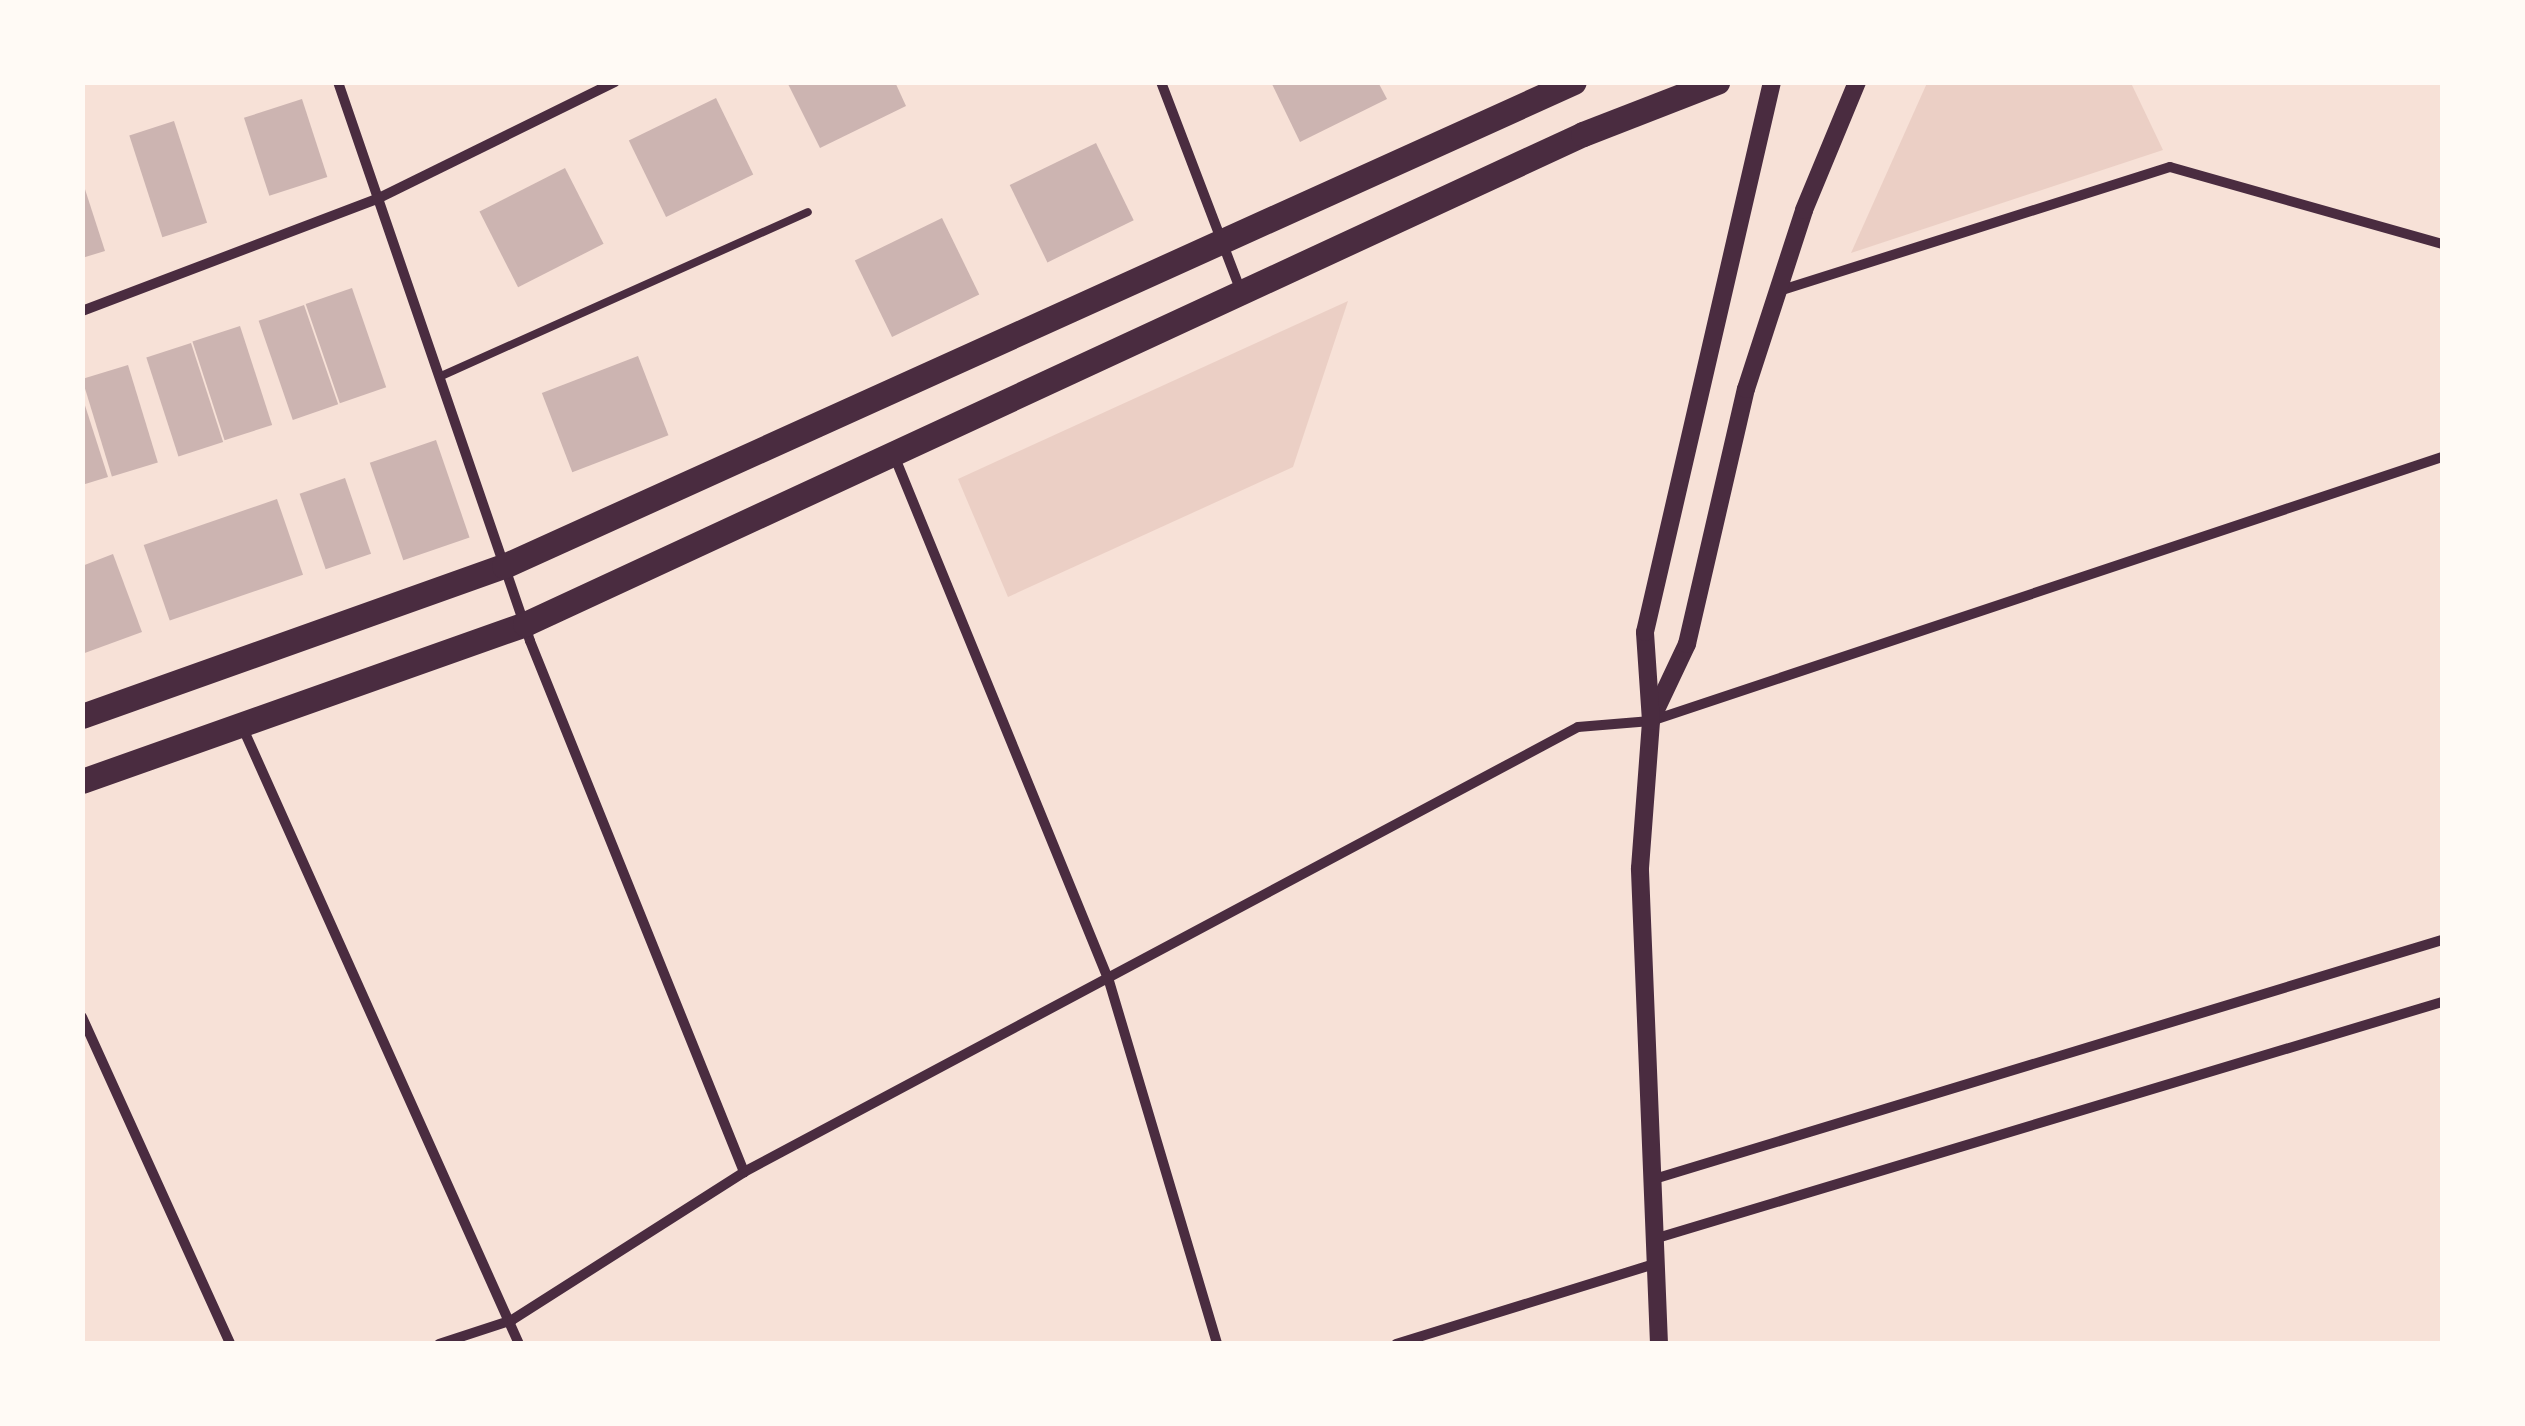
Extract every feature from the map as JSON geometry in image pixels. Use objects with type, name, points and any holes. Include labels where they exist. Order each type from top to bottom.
[{"type":"main road","points":[[82,716],[504,566],[1574,82]]},
{"type":"main road","points":[[82,782],[524,624],[1583,134],[1717,82]]},
{"type":"street","points":[[338,82],[524,624],[744,1172]]},
{"type":"street","points":[[82,311],[377,198],[615,82]]},
{"type":"street","points":[[1161,82],[1242,292]]},
{"type":"street","points":[[1659,1344],[1640,868],[1651,721],[1645,632],[1772,82]]},
{"type":"street","points":[[1651,721],[1687,644],[1746,389],[1778,291],[1857,82]]},
{"type":"street","points":[[1778,291],[2134,173],[2170,167],[2442,244]]},
{"type":"street","points":[[893,452],[1109,981],[1217,1344]]},
{"type":"street","points":[[439,1344],[512,1320],[744,1172],[1109,981],[1578,727],[1651,721],[2442,457]]},
{"type":"street","points":[[240,724],[520,1344]]},
{"type":"street","points":[[1651,1180],[2442,940]]},
{"type":"street","points":[[1654,1239],[2442,1002]]},
{"type":"street","points":[[82,1017],[230,1344]]},
{"type":"street","points":[[1396,1344],[1655,1264]]},
{"type":"lane","points":[[439,377],[808,212]]},
{"type":"shaded area","points":[[1927,83],[2131,83],[2163,150],[1851,253]]},
{"type":"shaded area","points":[[1348,301],[1293,467],[1008,597],[958,479]]},
{"type":"building","points":[[787,82],[895,82],[906,106],[820,148]]},
{"type":"building","points":[[1271,82],[1378,82],[1387,99],[1300,142]]},
{"type":"building","points":[[716,98],[753,174],[666,217],[629,141]]},
{"type":"building","points":[[302,99],[327,177],[269,196],[244,118]]},
{"type":"building","points":[[174,121],[207,223],[162,237],[129,136]]},
{"type":"building","points":[[1096,143],[1134,220],[1047,262],[1010,185]]},
{"type":"building","points":[[565,168],[604,244],[518,287],[479,212]]},
{"type":"building","points":[[82,180],[105,251],[82,258]]},
{"type":"building","points":[[942,218],[979,294],[892,337],[855,261]]},
{"type":"building","points":[[352,288],[386,387],[340,403],[306,304]]},
{"type":"building","points":[[304,305],[338,404],[293,420],[259,321]]},
{"type":"building","points":[[240,326],[272,425],[225,440],[192,341]]},
{"type":"building","points":[[191,343],[223,442],[178,456],[146,358]]},
{"type":"building","points":[[638,356],[668,435],[572,472],[542,393]]},
{"type":"building","points":[[128,365],[158,463],[112,477],[82,379]]},
{"type":"building","points":[[82,396],[108,477],[82,485]]},
{"type":"building","points":[[436,440],[470,537],[403,560],[370,463]]},
{"type":"building","points":[[345,478],[371,554],[326,569],[300,494]]},
{"type":"building","points":[[277,499],[303,575],[170,621],[144,545]]},
{"type":"building","points":[[113,554],[142,632],[82,654],[82,566]]}]
